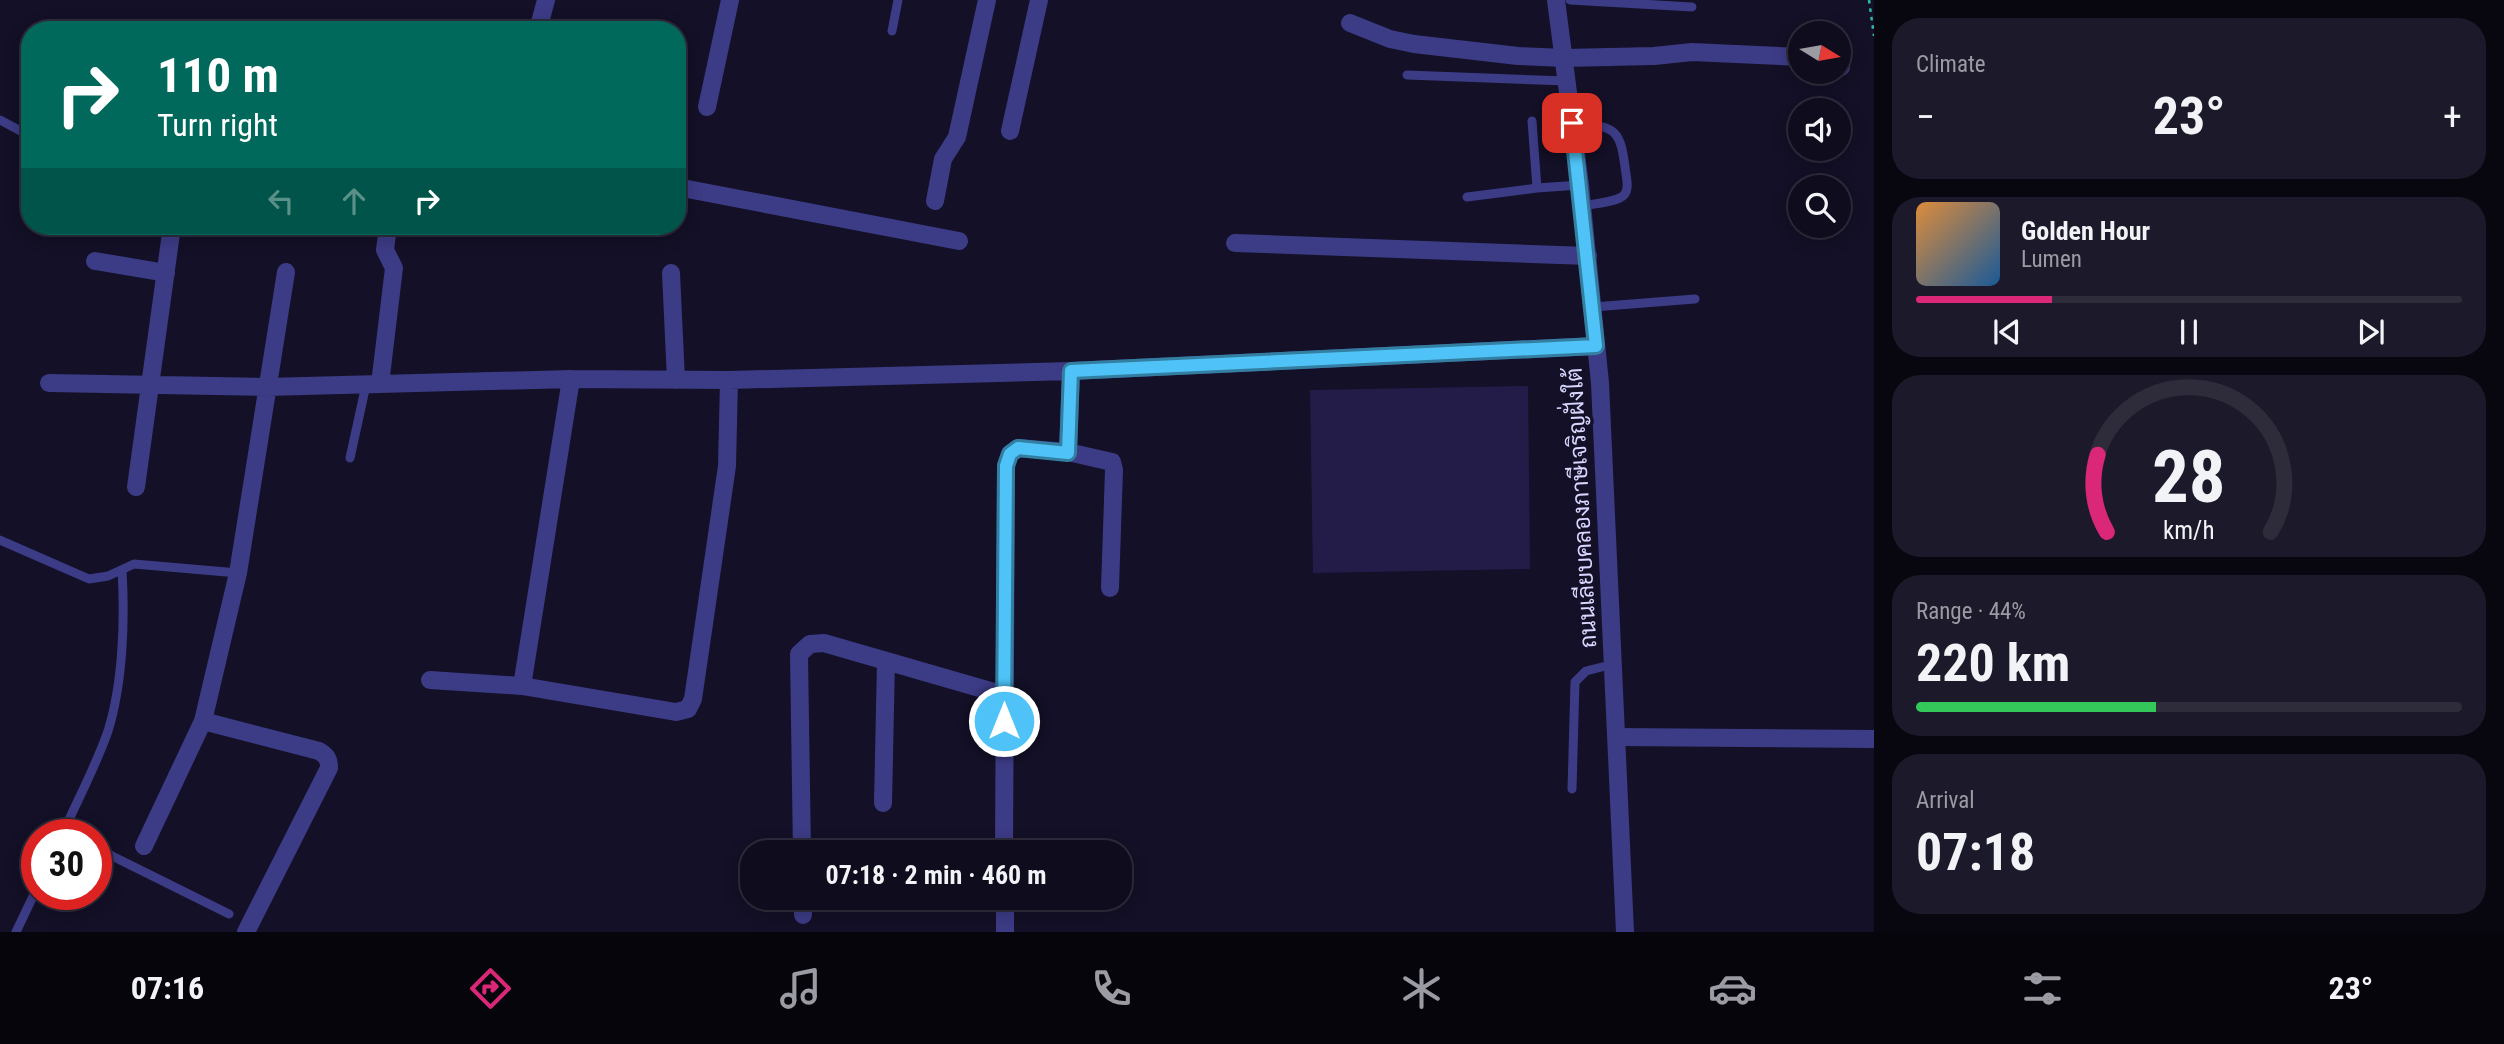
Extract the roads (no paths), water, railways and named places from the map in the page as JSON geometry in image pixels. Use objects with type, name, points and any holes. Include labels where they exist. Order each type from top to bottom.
[{"type":"street","points":[[540,21],[546,0]]},
{"type":"street","points":[[707,107],[730,0]]},
{"type":"street","points":[[935,201],[943,159],[957,138],[987,0]]},
{"type":"street","points":[[1010,131],[1039,0]]},
{"type":"street","name":"ถนนเลียบคลองภาษีเจริญฝั่งใต้","points":[[1556,0],[1580,186],[1596,346],[1614,664],[1625,932]]},
{"type":"street","points":[[1350,23],[1390,39],[1413,44],[1518,56],[1654,56],[1692,52],[1788,56]]},
{"type":"street","points":[[686,189],[959,241]]},
{"type":"street","points":[[136,487],[171,235]]},
{"type":"street","points":[[373,384],[394,268],[385,250],[387,235]]},
{"type":"street","points":[[1235,243],[1588,256]]},
{"type":"street","points":[[96,261],[166,273]]},
{"type":"street","points":[[144,846],[203,721],[239,573],[286,272]]},
{"type":"street","points":[[671,273],[676,380]]},
{"type":"street","points":[[49,383],[267,387],[571,379],[729,380],[1071,371],[1596,346]]},
{"type":"street","points":[[1068,453],[1071,371]]},
{"type":"street","points":[[522,686],[571,379]]},
{"type":"street","points":[[430,680],[522,686],[676,712],[688,709],[693,699],[727,466],[729,380]]},
{"type":"street","points":[[1004,840],[1006,466],[1010,454],[1018,448],[1068,453],[1112,462],[1115,470],[1110,588]]},
{"type":"street","points":[[802,840],[799,654],[810,644],[824,643],[1004,695]]},
{"type":"street","points":[[883,803],[886,661]]},
{"type":"street","points":[[203,721],[319,751],[326,755],[329,761],[329,768],[246,932]]},
{"type":"street","points":[[1617,737],[1874,739]]},
{"type":"street","points":[[1004,910],[1005,932]]},
{"type":"lane","points":[[891,31],[898,0]]},
{"type":"lane","points":[[1570,0],[1692,7]]},
{"type":"lane","points":[[1406,75],[1567,81]]},
{"type":"lane","points":[[0,120],[21,131]]},
{"type":"lane","points":[[1532,121],[1537,188]]},
{"type":"lane","points":[[1572,123],[1598,125],[1618,135],[1623,146],[1628,188],[1625,195],[1582,206]]},
{"type":"lane","points":[[1467,197],[1537,188],[1580,186]]},
{"type":"lane","points":[[1593,307],[1695,299]]},
{"type":"lane","points":[[350,458],[373,384]]},
{"type":"lane","points":[[0,540],[89,579],[108,576],[134,564],[239,573]]},
{"type":"lane","points":[[70,819],[107,732],[116,696],[122,634],[122,570]]},
{"type":"lane","points":[[1572,789],[1575,682],[1580,674],[1586,671],[1614,664]]},
{"type":"lane","points":[[112,856],[229,914]]},
{"type":"lane","points":[[16,932],[26,910]]}]
